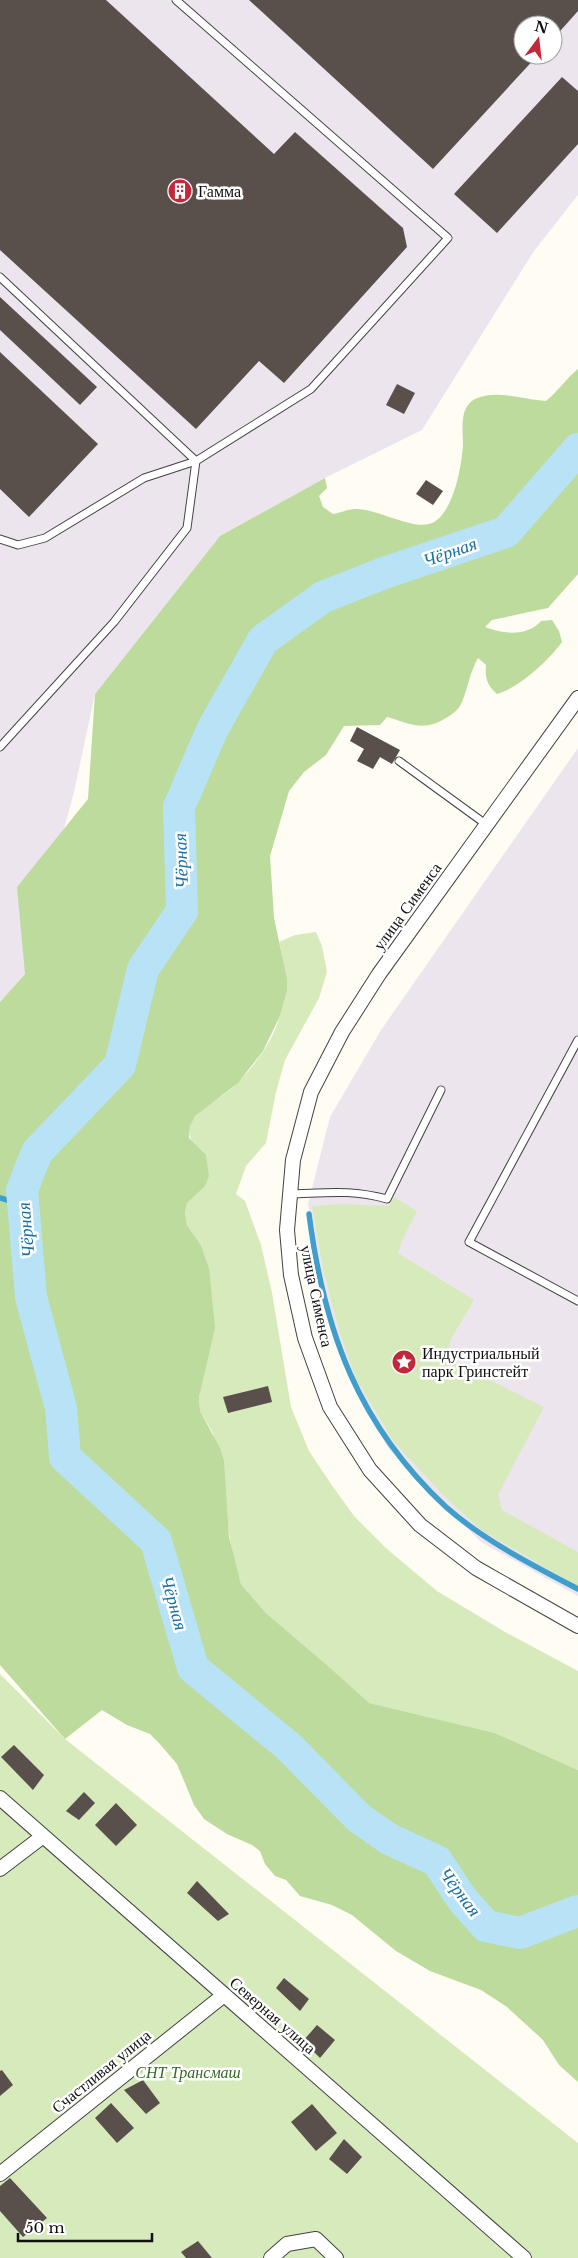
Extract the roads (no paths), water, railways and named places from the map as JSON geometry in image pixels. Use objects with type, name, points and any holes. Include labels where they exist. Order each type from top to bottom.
[{"type":"street","name":"улица Сименса","points":[[578,698],[379,974],[342,1032],[311,1092],[293,1160],[286,1230],[291,1275],[305,1338],[330,1407],[370,1470],[420,1525],[476,1568],[578,1626]]},
{"type":"street","name":"Северная улица","points":[[0,1798],[42,1837],[524,2258]]},
{"type":"street","points":[[0,1869],[42,1837]]},
{"type":"street","name":"Счастливая улица","points":[[0,2174],[224,1995]]},
{"type":"street","points":[[271,2258],[287,2244],[316,2239],[336,2258]]},
{"type":"lane","points":[[0,539],[18,544],[45,538],[144,478],[196,461],[311,389],[448,238],[176,0]]},
{"type":"lane","points":[[0,277],[196,461]]},
{"type":"lane","points":[[0,747],[114,622],[187,528],[196,461]]},
{"type":"lane","points":[[399,761],[487,825]]},
{"type":"lane","points":[[578,1040],[469,1242],[578,1301]]},
{"type":"lane","points":[[289,1194],[332,1191],[362,1192],[387,1199],[441,1090]]},
{"type":"waterway","name":"Чёрная","points":[[578,449],[506,532],[384,573],[323,597],[263,640],[212,730],[179,807],[182,911],[143,969],[120,1065],[37,1152],[22,1190],[31,1297],[61,1408],[65,1457],[156,1541],[193,1668],[288,1746],[359,1818],[389,1839],[437,1861],[462,1899],[486,1926],[520,1933],[578,1911]]},
{"type":"waterway","points":[[0,1198],[24,1205]]},
{"type":"waterway","points":[[309,1214],[324,1298],[336,1337],[350,1374],[368,1409],[390,1443],[415,1476],[460,1519],[509,1552],[578,1589]]},
{"type":"place","name":"Гамма","points":[[180,191]]},
{"type":"place","name":"Индустриальный парк Гринстейт","points":[[404,1362]]},
{"type":"park label","name":"СНТ Трансмаш","points":[[188,2072]]}]
